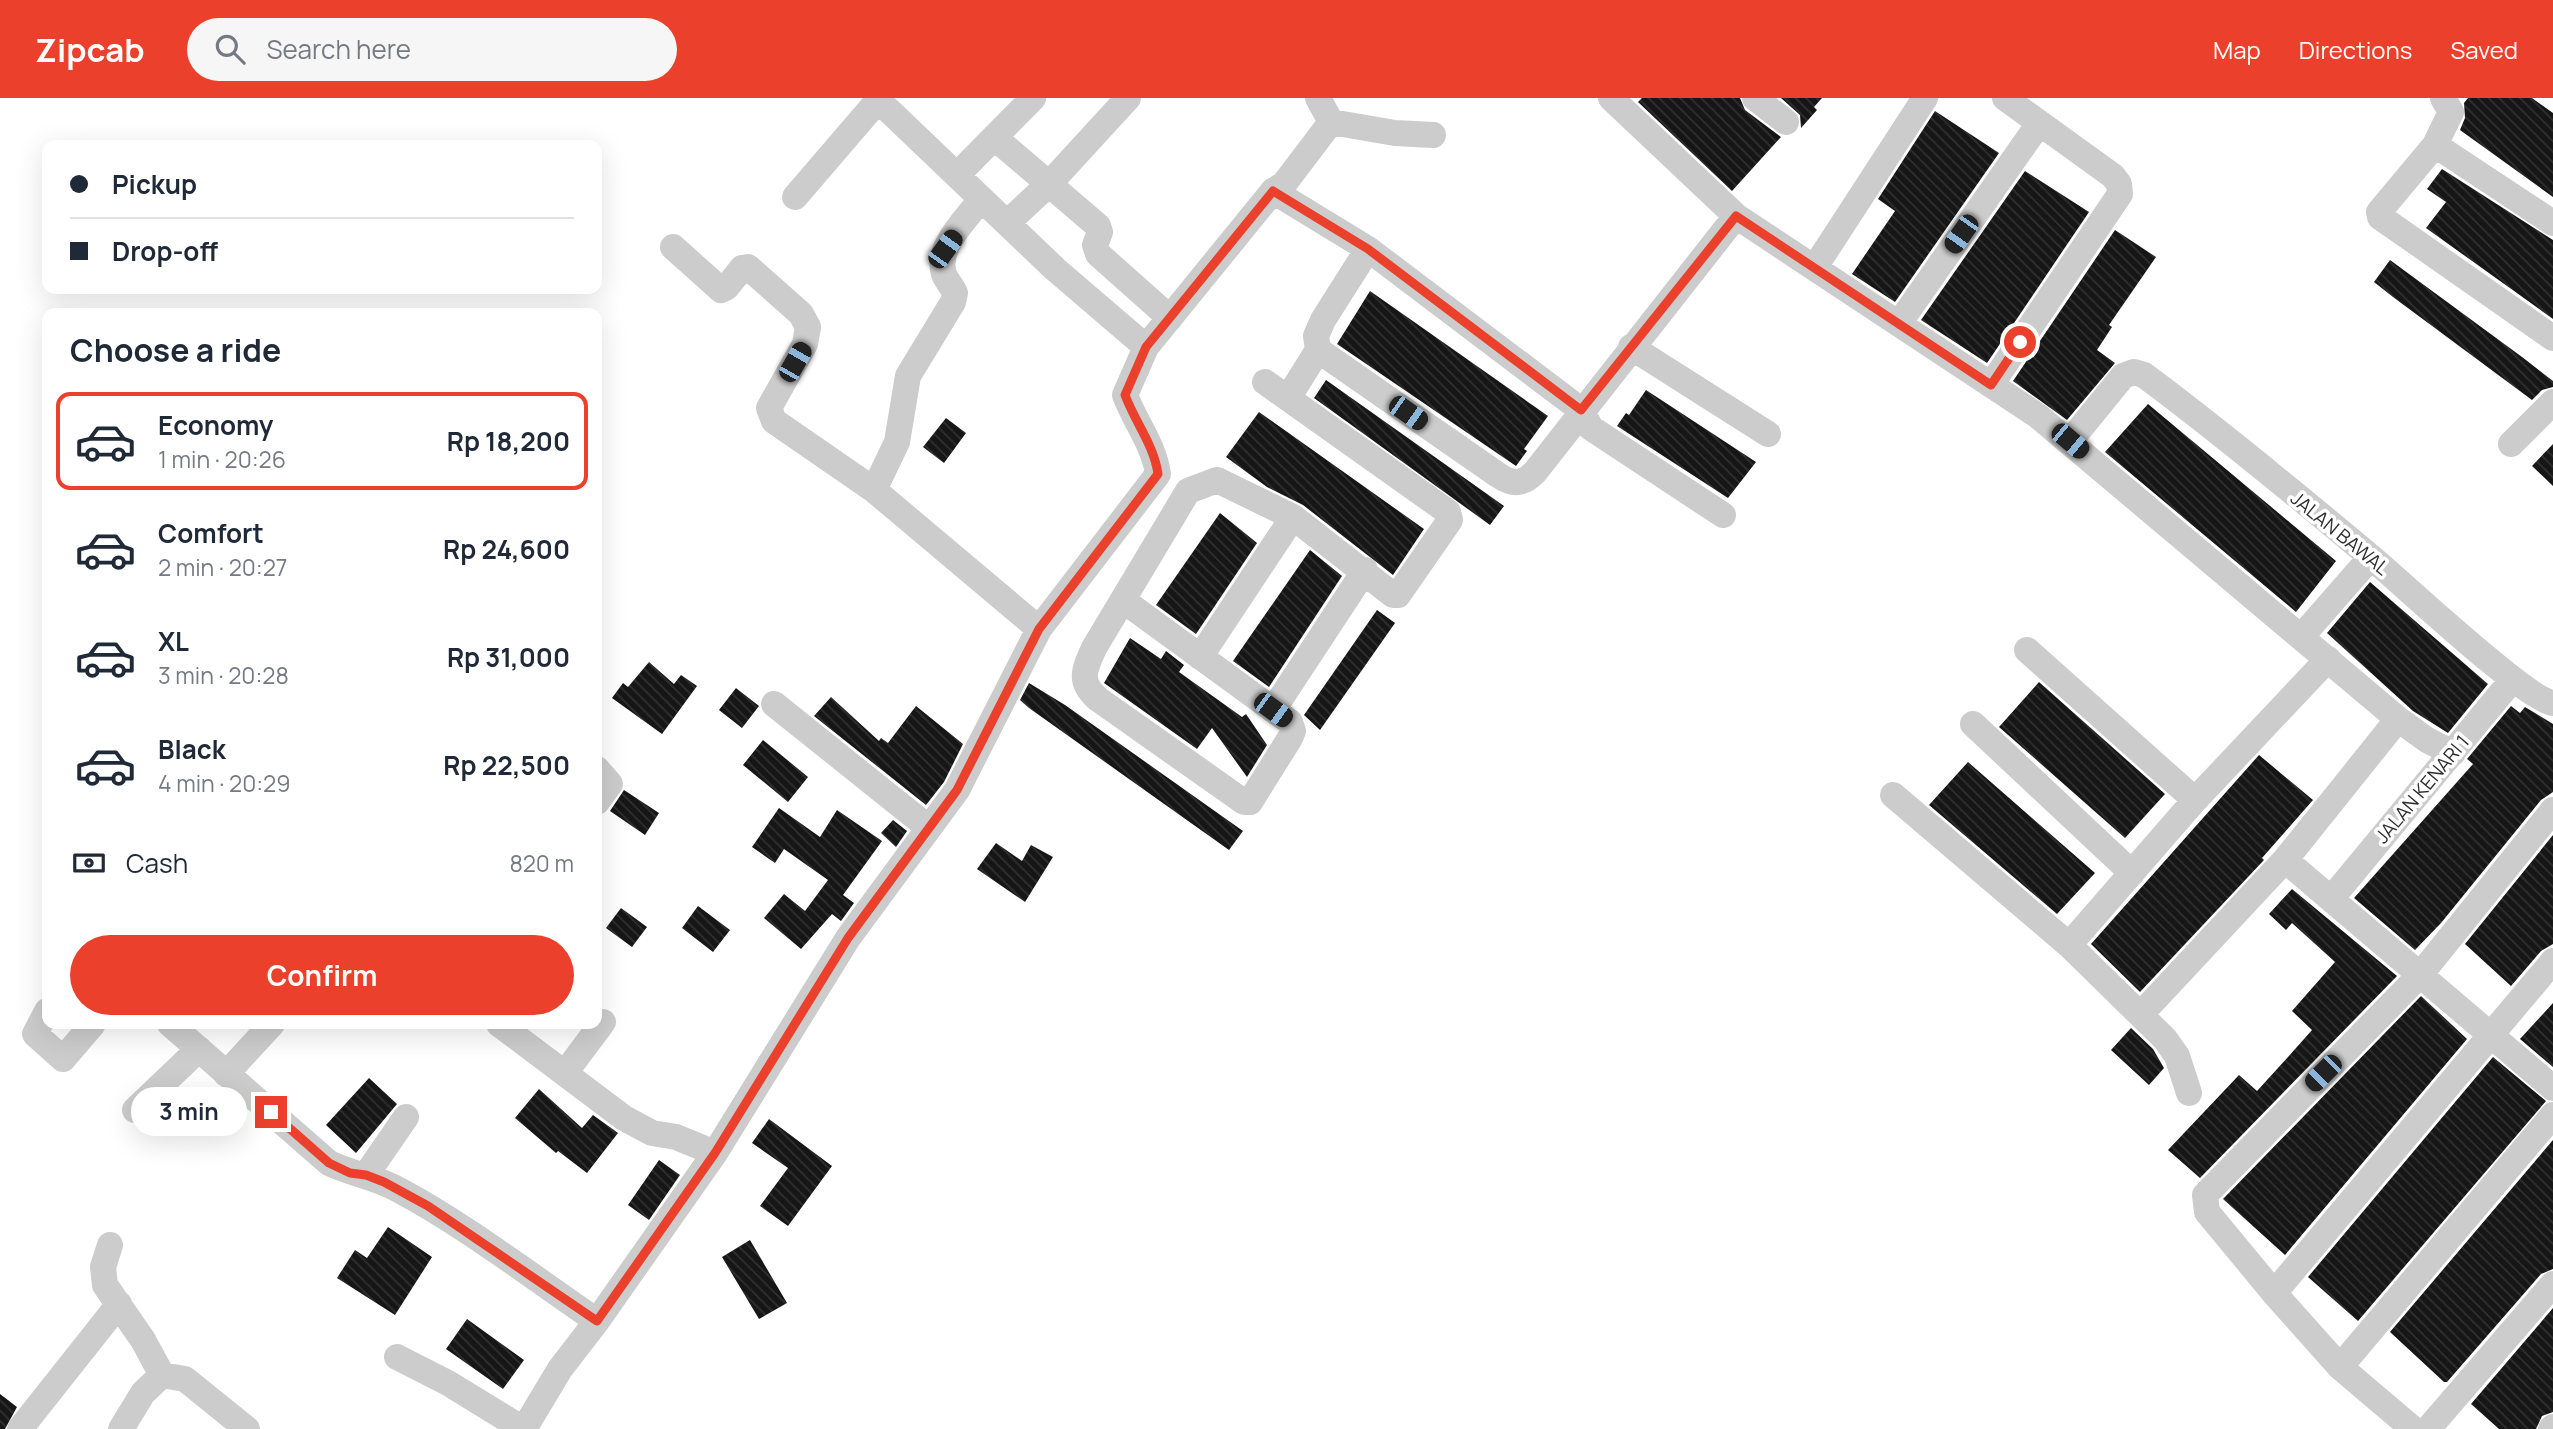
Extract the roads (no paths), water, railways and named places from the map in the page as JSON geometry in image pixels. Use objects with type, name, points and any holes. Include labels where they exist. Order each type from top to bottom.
[{"type":"street","points":[[958,174],[1033,98]]},
{"type":"street","points":[[1007,223],[1050,183],[1128,98]]},
{"type":"street","points":[[1318,98],[1331,122]]},
{"type":"street","points":[[1611,98],[1736,216],[1900,322],[2070,441],[2398,719],[2427,740],[2453,753]]},
{"type":"street","points":[[1755,98],[1786,122]]},
{"type":"street","points":[[1815,267],[1925,98]]},
{"type":"street","points":[[1991,385],[2120,194],[2119,184],[2113,176],[2038,125],[2005,98]]},
{"type":"street","points":[[2443,98],[2451,112],[2435,145],[2379,212],[2379,217],[2553,338]]},
{"type":"street","points":[[796,197],[879,99],[981,199],[1146,347]]},
{"type":"street","points":[[1331,122],[1395,133],[1433,135]]},
{"type":"street","points":[[397,1357],[448,1383],[524,1429],[560,1368],[597,1321],[715,1153],[848,938],[957,790],[1039,629],[1158,474],[1156,454],[1136,425],[1125,395],[1146,347],[1273,191],[1284,184],[1331,122]]},
{"type":"street","points":[[1900,322],[2038,125]]},
{"type":"street","points":[[995,138],[1098,226],[1100,232],[1095,245],[1098,254],[1170,318]]},
{"type":"street","points":[[2435,145],[2553,223]]},
{"type":"street","points":[[1273,191],[1368,249],[1581,410],[1591,428],[1723,515]]},
{"type":"street","points":[[874,490],[897,442],[908,376],[953,302],[955,293],[944,276],[942,263],[945,249],[981,199]]},
{"type":"street","points":[[1318,351],[1510,483],[1528,480],[1736,216]]},
{"type":"street","points":[[673,247],[716,288],[727,287],[742,268],[748,267],[801,314],[808,327],[805,344],[774,397],[770,415],[874,490],[1039,629]]},
{"type":"street","points":[[1287,398],[1318,351],[1316,336],[1323,320],[1368,249]]},
{"type":"street","points":[[1631,347],[1768,434]]},
{"type":"street","name":"JALAN BAWAL","points":[[2070,441],[2123,376],[2134,372],[2155,383],[2371,557],[2513,679],[2538,698],[2553,703]]},
{"type":"street","points":[[1124,601],[1290,722],[1293,731],[1250,802],[1244,802],[1086,688],[1083,673],[1094,648],[1188,491],[1217,480],[1293,517],[1364,570],[1389,593],[1398,594],[1447,527],[1448,512],[1265,382]]},
{"type":"street","points":[[2511,444],[2553,402]]},
{"type":"street","points":[[1158,474],[1188,491]]},
{"type":"street","points":[[1200,657],[1293,517]]},
{"type":"street","points":[[2302,636],[2371,557]]},
{"type":"street","points":[[1273,710],[1364,570]]},
{"type":"street","points":[[2027,650],[2195,800]]},
{"type":"street","points":[[2069,945],[2195,800],[2328,659]]},
{"type":"street","name":"JALAN KENARI 1","points":[[2331,899],[2513,679]]},
{"type":"street","points":[[774,704],[929,828]]},
{"type":"street","points":[[2142,1013],[2285,860],[2398,719]]},
{"type":"street","points":[[1973,724],[2132,873]]},
{"type":"street","points":[[602,775],[610,784],[602,796]]},
{"type":"street","points":[[1893,795],[2069,945],[2142,1013],[2177,1056],[2189,1093]]},
{"type":"street","points":[[2413,1429],[2340,1367],[2274,1293],[2207,1212],[2207,1190],[2420,975],[2553,810]]},
{"type":"street","points":[[2285,860],[2553,1088]]},
{"type":"street","points":[[2274,1293],[2553,961]]},
{"type":"street","points":[[42,1021],[35,1034],[63,1059],[89,1029]]},
{"type":"street","points":[[176,1029],[329,1163],[350,1173],[366,1175],[428,1206],[597,1321]]},
{"type":"street","points":[[226,1074],[267,1029]]},
{"type":"street","points":[[506,1029],[624,1118],[652,1133],[677,1137],[715,1153]]},
{"type":"street","points":[[565,1073],[598,1029]]},
{"type":"street","points":[[135,1110],[199,1049]]},
{"type":"street","points":[[2340,1367],[2553,1115]]},
{"type":"street","points":[[366,1175],[406,1117]]},
{"type":"street","points":[[110,1245],[102,1276],[162,1375],[185,1379],[247,1429]]},
{"type":"street","points":[[2428,1429],[2553,1284]]},
{"type":"street","points":[[20,1429],[119,1304]]},
{"type":"street","points":[[121,1429],[143,1393],[162,1375]]}]
